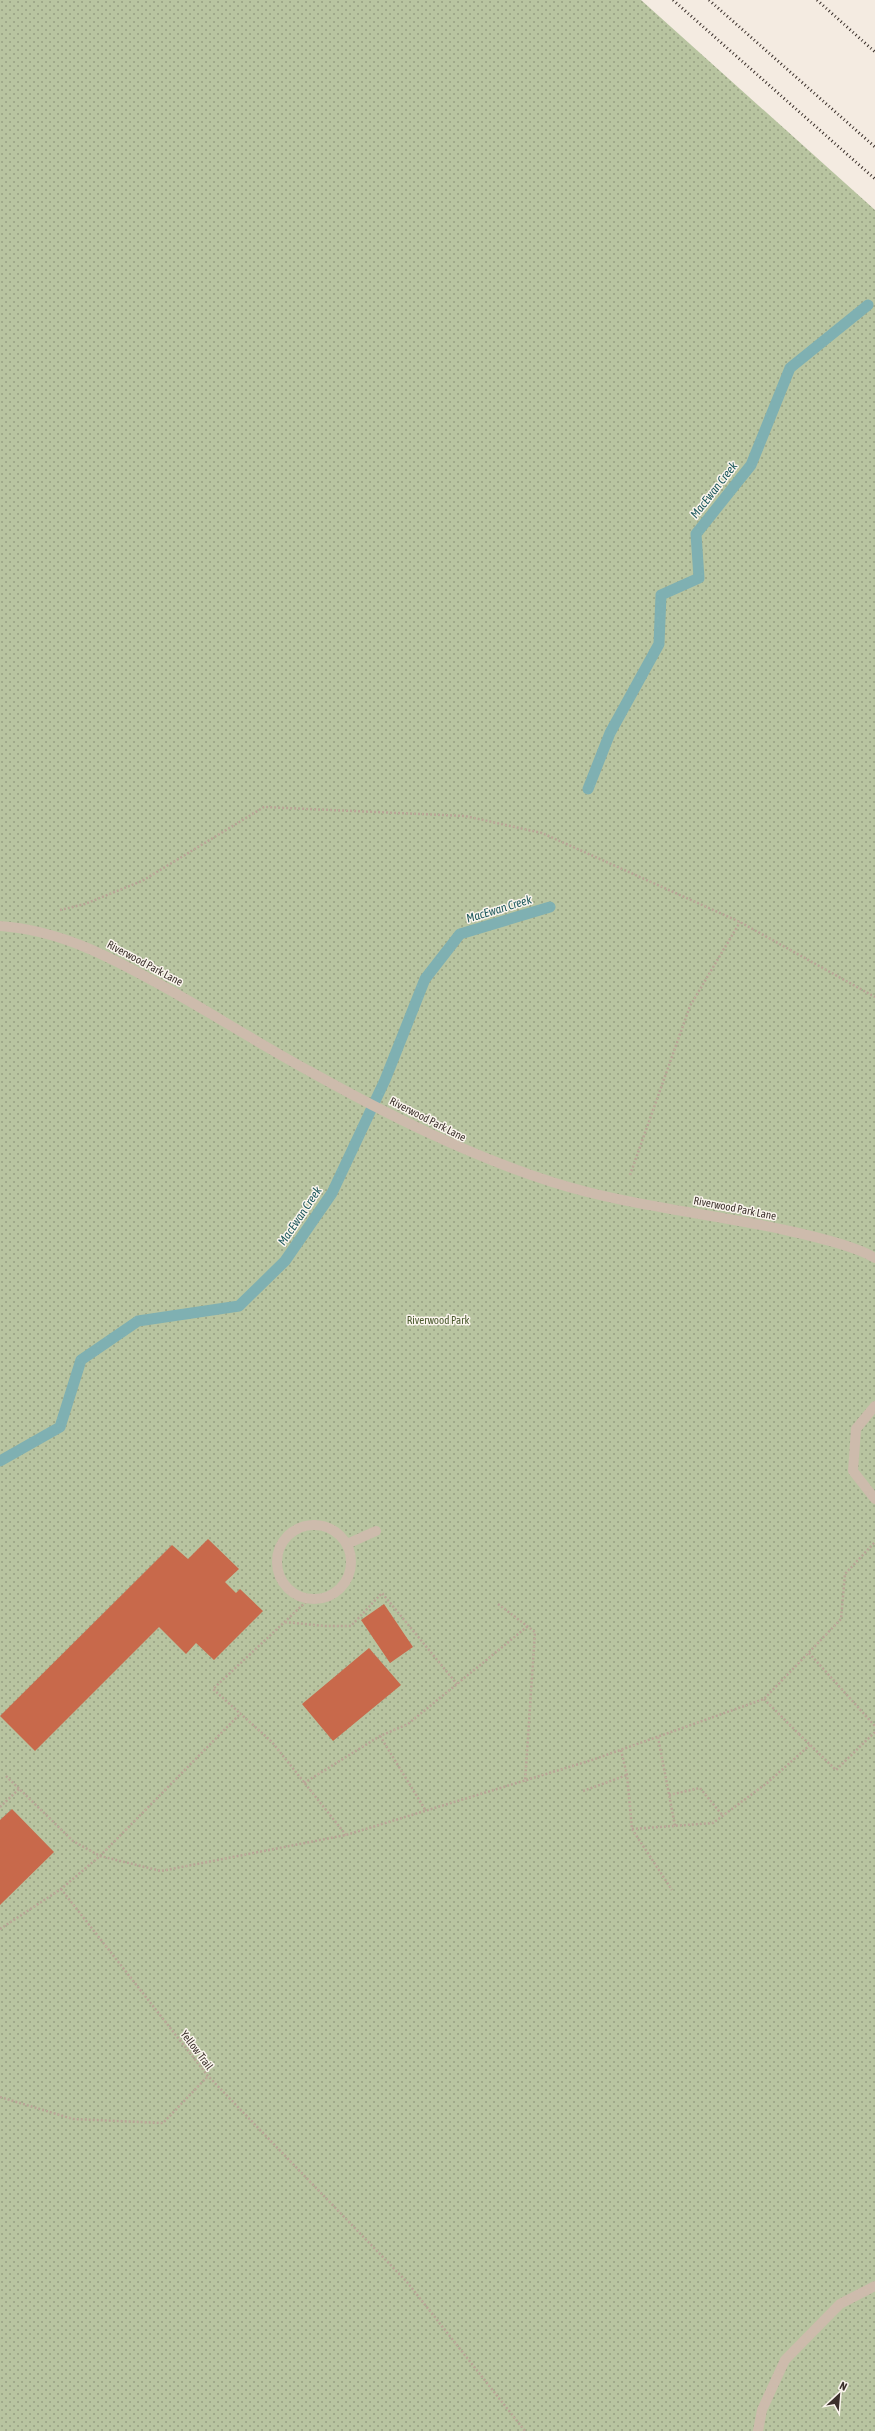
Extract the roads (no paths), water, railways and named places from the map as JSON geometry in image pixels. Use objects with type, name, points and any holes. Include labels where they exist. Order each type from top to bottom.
[{"type":"street","name":"Riverwood Park Lane","points":[[0,926],[34,929],[66,939],[109,956],[310,1072],[459,1148],[554,1183],[621,1199],[726,1217],[814,1236],[875,1258]]},
{"type":"street","points":[[875,1406],[856,1429],[853,1471],[875,1499]]},
{"type":"street","points":[[319,1524],[340,1535],[347,1544],[351,1555],[351,1567],[348,1578],[341,1588],[332,1595],[309,1599],[298,1596],[288,1589],[281,1579],[277,1568],[277,1556],[280,1545],[287,1536],[297,1529],[319,1524]]},
{"type":"street","points":[[347,1544],[376,1531]]},
{"type":"street","points":[[758,2431],[762,2410],[786,2360],[840,2304],[875,2286]]},
{"type":"waterway","name":"MacEwan Creek","points":[[588,789],[610,733],[659,644],[661,595],[699,578],[696,534],[751,465],[790,368],[868,305]]},
{"type":"waterway","name":"MacEwan Creek","points":[[0,1461],[60,1427],[81,1360],[138,1321],[239,1306],[285,1261],[332,1193],[385,1080],[425,979],[460,934],[550,907]]},
{"type":"railway","points":[[673,0],[875,179]]},
{"type":"railway","points":[[709,0],[875,147]]},
{"type":"railway","points":[[817,0],[875,52]]},
{"type":"park label","name":"Riverwood Park","points":[[438,1320]]}]
